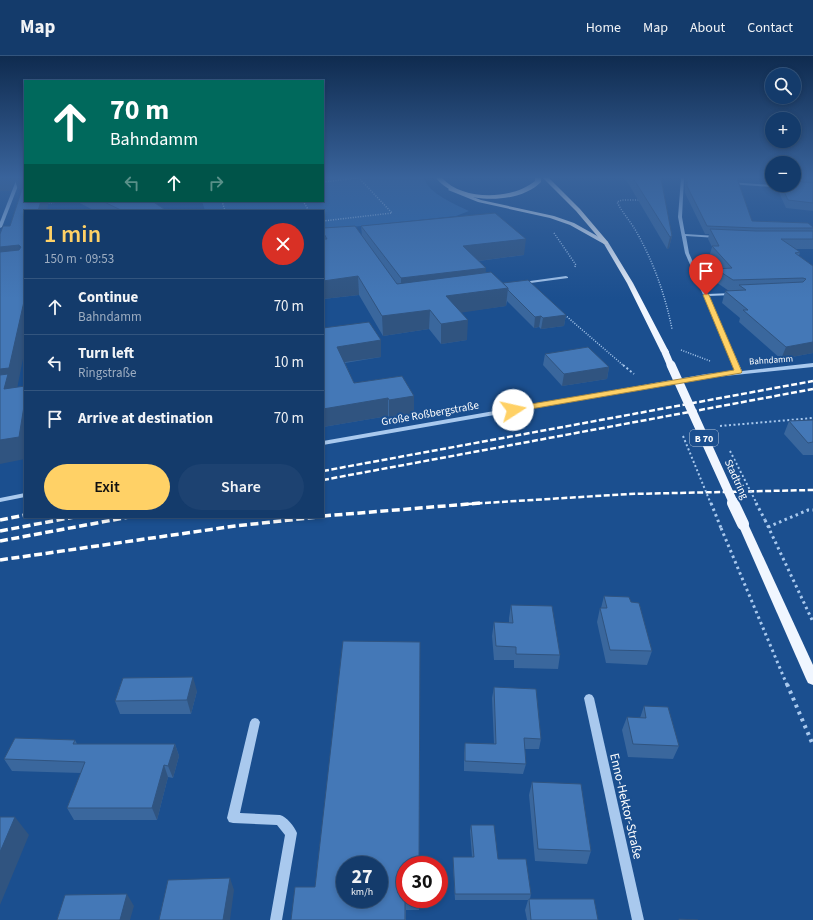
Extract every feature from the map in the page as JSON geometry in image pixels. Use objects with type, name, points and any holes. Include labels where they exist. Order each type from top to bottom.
[{"type":"highway","name":"Stadtring","points":[[585,218],[606,244]]},
{"type":"main road","name":"B 70","points":[[558,218],[572,224],[606,244]]},
{"type":"main road","name":"Stadtring","points":[[606,244],[630,283],[665,352],[813,678]]},
{"type":"street","points":[[680,218],[687,253],[739,372]]},
{"type":"street","points":[[683,235],[722,237]]},
{"type":"street","points":[[520,284],[566,277]]},
{"type":"street","points":[[706,295],[737,294]]},
{"type":"street","name":"Bahndamm","points":[[706,376],[813,365]]},
{"type":"street","name":"Große Roßbergstraße","points":[[324,443],[706,376]]},
{"type":"street","points":[[0,500],[24,496]]},
{"type":"street","name":"Enno-Hektor-Straße","points":[[589,698],[638,920]]},
{"type":"street","points":[[255,722],[233,818],[280,820],[291,833],[276,920]]},
{"type":"path","points":[[324,221],[346,218]]},
{"type":"path","points":[[628,218],[656,271],[665,294],[672,331]]},
{"type":"path","points":[[550,231],[555,234],[576,265],[566,277]]},
{"type":"path","points":[[564,314],[648,386]]},
{"type":"path","points":[[684,351],[710,361]]},
{"type":"path","points":[[720,426],[813,418]]},
{"type":"path","points":[[682,434],[813,745]]},
{"type":"path","points":[[768,527],[808,510],[813,510]]},
{"type":"path","points":[[765,520],[813,622]]},
{"type":"shaded area","points":[[324,218],[434,218],[324,230]]},
{"type":"building","points":[[13,218],[24,218],[24,301],[9,368],[0,369],[0,252],[19,250],[21,247],[19,245],[0,247],[0,234],[3,226],[10,226]]},
{"type":"building","points":[[440,218],[501,218],[526,239],[463,246],[486,268],[401,278],[361,226]]},
{"type":"building","points":[[658,218],[669,218],[672,236],[670,237]]},
{"type":"building","points":[[703,218],[751,218],[752,221],[808,223],[813,228],[756,228],[707,226]]},
{"type":"building","points":[[355,226],[397,284],[491,272],[508,288],[446,296],[468,320],[441,324],[430,310],[382,316],[358,276],[324,281],[324,239],[327,239],[324,234],[324,228]]},
{"type":"building","points":[[710,229],[813,231],[813,239],[781,239],[800,252],[795,253],[813,266],[813,342],[786,347],[743,310],[748,310],[725,291],[746,290],[739,285],[803,282],[806,279],[733,280],[716,269],[732,268],[712,246],[719,246]]},
{"type":"building","points":[[528,280],[566,315],[543,318],[541,316],[535,317],[503,283]]},
{"type":"building","points":[[369,322],[381,340],[337,347],[354,383],[402,376],[414,396],[389,400],[388,398],[324,409],[324,328]]},
{"type":"building","points":[[588,347],[609,367],[564,374],[545,354]]},
{"type":"building","points":[[8,374],[4,389],[24,386],[24,406],[19,437],[0,440],[0,375]]},
{"type":"building","points":[[813,420],[813,442],[808,443],[789,421]]},
{"type":"building","points":[[604,596],[629,597],[631,602],[639,603],[652,651],[610,650],[600,608],[607,608]]},
{"type":"building","points":[[511,605],[552,606],[560,655],[516,654],[516,647],[496,646],[494,622],[513,623]]},
{"type":"building","points":[[343,641],[420,642],[419,856],[396,856],[396,908],[405,908],[405,920],[291,920],[295,887],[315,887]]},
{"type":"building","points":[[193,677],[187,700],[115,701],[123,678]]},
{"type":"building","points":[[494,687],[536,689],[541,739],[524,738],[526,764],[465,761],[465,743],[496,744]]},
{"type":"building","points":[[644,706],[668,707],[679,746],[633,744],[627,717],[646,718]]},
{"type":"building","points":[[15,738],[75,740],[73,744],[175,744],[168,766],[164,765],[152,808],[67,808],[85,762],[4,759]]},
{"type":"building","points":[[532,782],[581,784],[591,851],[538,849]]},
{"type":"building","points":[[0,817],[15,817],[0,852]]},
{"type":"building","points":[[471,825],[494,825],[498,859],[526,859],[531,894],[455,894],[453,857],[474,857]]},
{"type":"building","points":[[230,878],[223,920],[159,920],[168,880]]},
{"type":"building","points":[[127,894],[120,920],[57,920],[65,895]]},
{"type":"building","points":[[529,899],[594,899],[598,920],[531,920]]},
{"type":"railway","points":[[324,471],[813,381]]},
{"type":"railway","points":[[324,480],[813,389]]},
{"type":"railway","points":[[471,504],[629,494],[813,490]]},
{"type":"railway","points":[[471,504],[481,503]]},
{"type":"railway","points":[[324,516],[471,504]]},
{"type":"railway","points":[[0,520],[24,515]]},
{"type":"railway","points":[[0,531],[69,518]]},
{"type":"railway","points":[[0,541],[124,518]]},
{"type":"railway","points":[[0,560],[235,526],[308,518]]},
{"type":"route","points":[[513,410],[706,376],[739,372],[706,295]]}]
